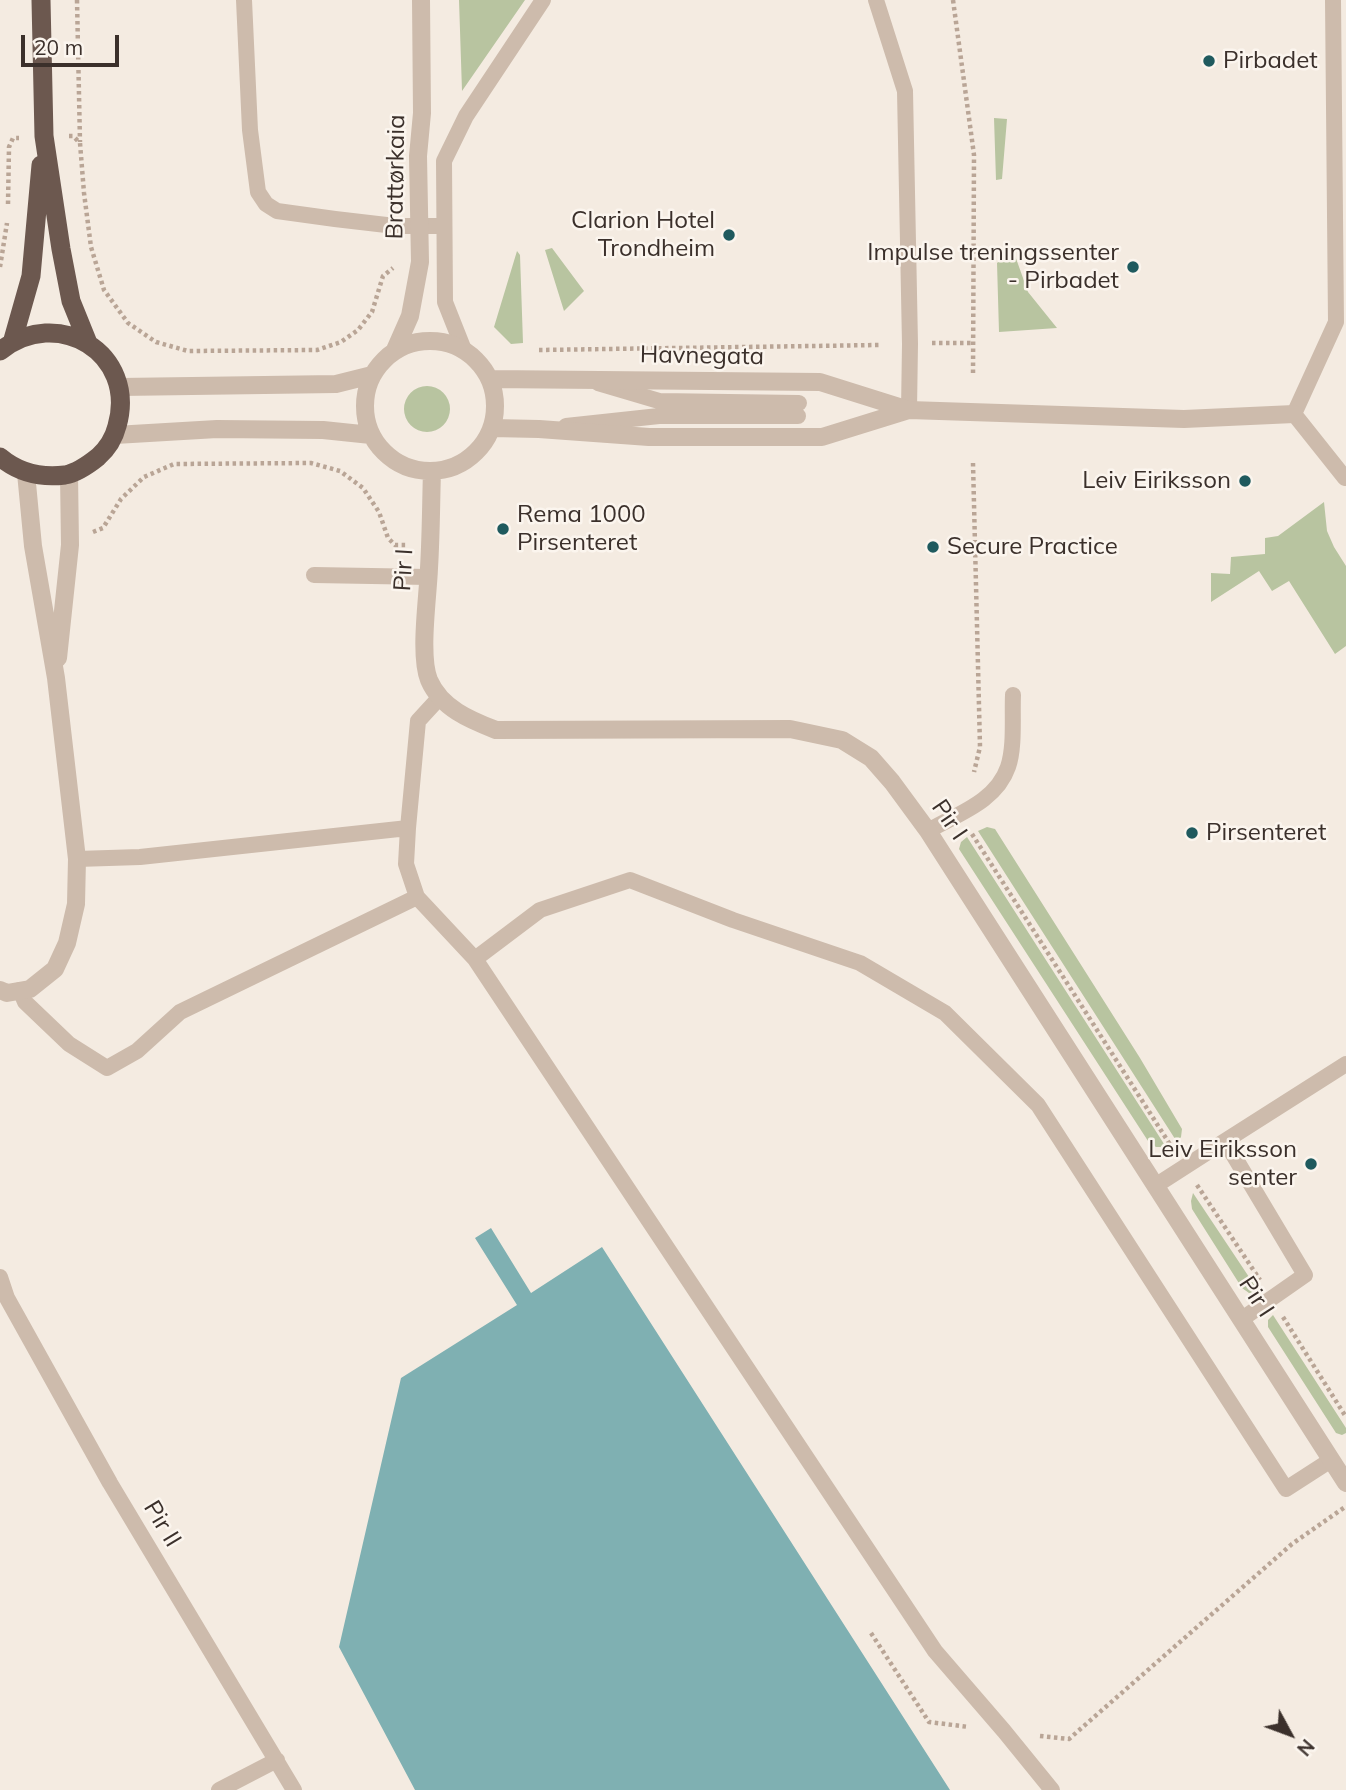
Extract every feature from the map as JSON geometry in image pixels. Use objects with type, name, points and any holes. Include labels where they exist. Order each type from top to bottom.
[{"type":"highway","points":[[41,0],[61,249],[71,301],[88,344]]},
{"type":"highway","points":[[6,347],[30,276],[53,136]]},
{"type":"highway","points":[[0,457],[26,473],[47,477],[69,474],[88,466],[103,452],[115,435],[121,412],[120,387],[113,370],[102,355],[88,344],[70,335],[50,332],[30,335],[6,347]]},
{"type":"street","name":"Brattørkaia","points":[[395,350],[410,316],[420,262],[418,156],[422,113],[421,0]]},
{"type":"street","points":[[436,340],[464,350],[479,362],[490,379],[495,395],[492,428],[482,445],[468,459],[451,468],[432,471],[413,469],[396,462],[382,450],[372,435],[365,415],[365,394],[372,374],[395,350],[415,342],[436,340]]},
{"type":"street","points":[[120,387],[336,384],[372,374]]},
{"type":"street","name":"Havnegata","points":[[490,379],[820,382],[909,410],[1184,418],[1294,414]]},
{"type":"street","name":"Havnegata","points":[[492,428],[649,438],[822,437],[909,410]]},
{"type":"street","points":[[115,435],[228,429],[323,430],[372,435]]},
{"type":"street","name":"Pir I","points":[[432,471],[424,661],[430,681],[440,697],[462,716],[496,730],[790,729],[842,740],[871,758],[928,831],[1346,1483]]},
{"type":"street","points":[[0,990],[7,993],[30,989],[55,969],[67,943],[76,904],[78,859],[56,678],[33,546],[26,473]]},
{"type":"street","points":[[56,678],[70,545],[69,474]]},
{"type":"lane","points":[[244,0],[250,130],[258,192],[267,204],[277,211],[324,218],[396,226],[444,226]]},
{"type":"lane","points":[[464,350],[445,302],[444,161],[466,116],[543,0]]},
{"type":"lane","points":[[876,0],[905,91],[911,344],[909,410]]},
{"type":"lane","points":[[1333,0],[1335,322],[1294,414],[1345,478]]},
{"type":"lane","points":[[539,429],[659,416],[799,409],[659,401],[586,380]]},
{"type":"lane","points":[[314,575],[429,577]]},
{"type":"lane","points":[[928,831],[979,803],[993,792],[1005,774],[1011,749],[1013,695]]},
{"type":"lane","points":[[440,697],[418,721],[405,864],[417,897],[475,959],[935,1651],[1052,1790]]},
{"type":"lane","points":[[78,859],[150,856],[408,828]]},
{"type":"lane","points":[[475,959],[540,910],[630,880],[733,920],[860,962],[945,1013],[1038,1104],[1286,1489],[1331,1460]]},
{"type":"lane","points":[[20,990],[25,1002],[69,1044],[107,1068],[137,1051],[180,1012],[417,897]]},
{"type":"lane","points":[[1155,1186],[1346,1064]]},
{"type":"lane","points":[[1225,1141],[1305,1275],[1242,1318]]},
{"type":"lane","name":"Pir II","points":[[0,1277],[7,1298],[110,1483],[294,1790]]},
{"type":"lane","points":[[219,1790],[277,1760]]},
{"type":"path","points":[[77,0],[80,143],[83,193],[91,247],[104,290],[128,323],[156,342],[188,351],[317,351],[341,342],[358,330],[372,312],[383,276],[397,265]]},
{"type":"path","points":[[953,0],[974,155],[973,376]]},
{"type":"path","points":[[53,136],[73,136],[80,143]]},
{"type":"path","points":[[0,267],[8,212],[9,147],[13,138],[23,138]]},
{"type":"path","points":[[932,343],[974,343]]},
{"type":"path","points":[[540,350],[879,345]]},
{"type":"path","points":[[88,531],[95,532],[103,528],[121,499],[144,477],[174,464],[311,463],[340,471],[363,488],[379,512],[388,538],[395,544],[403,545]]},
{"type":"path","points":[[973,463],[980,747],[976,768],[953,817],[972,834],[1171,1146]]},
{"type":"path","points":[[871,1633],[929,1722],[1069,1739],[1292,1544],[1346,1507]]},
{"type":"green space","points":[[459,0],[525,0],[462,91]]},
{"type":"green space","points":[[994,118],[1007,119],[1002,179],[996,180]]},
{"type":"green space","points":[[552,248],[584,291],[564,311],[545,250]]},
{"type":"green space","points":[[1013,250],[1028,292],[1057,328],[999,332],[997,263]]},
{"type":"green space","points":[[517,251],[520,255],[523,343],[511,344],[494,327]]},
{"type":"green space","points":[[427,386],[443,393],[450,409],[443,425],[427,432],[411,425],[404,409],[411,393]]},
{"type":"green space","points":[[1324,502],[1327,531],[1346,566],[1346,646],[1335,654],[1289,581],[1272,591],[1259,571],[1211,602],[1211,573],[1230,574],[1231,557],[1265,554],[1265,538],[1278,536]]},
{"type":"green space","points":[[987,827],[995,829],[1140,1058],[1182,1129],[1177,1142],[978,831]]},
{"type":"green space","points":[[967,837],[1166,1147],[1156,1147],[1148,1141],[959,849],[961,842]]},
{"type":"green space","points":[[1193,1193],[1259,1292],[1249,1293],[1242,1288],[1192,1209]]},
{"type":"green space","points":[[1273,1315],[1346,1428],[1346,1433],[1336,1433],[1268,1327],[1268,1320]]},
{"type":"water","points":[[491,1228],[531,1293],[602,1247],[950,1790],[415,1790],[339,1647],[401,1378],[517,1305],[475,1238]]},
{"type":"place","name":"Pirbadet","points":[[1209,61]]},
{"type":"place","name":"Clarion Hotel Trondheim","points":[[729,235]]},
{"type":"place","name":"Impulse treningssenter - Pirbadet","points":[[1133,267]]},
{"type":"place","name":"Leiv Eiriksson","points":[[1245,481]]},
{"type":"place","name":"Rema 1000 Pirsenteret","points":[[503,529]]},
{"type":"place","name":"Secure Practice","points":[[933,547]]},
{"type":"place","name":"Pirsenteret","points":[[1192,833]]},
{"type":"place","name":"Leiv Eiriksson senter","points":[[1311,1164]]}]
